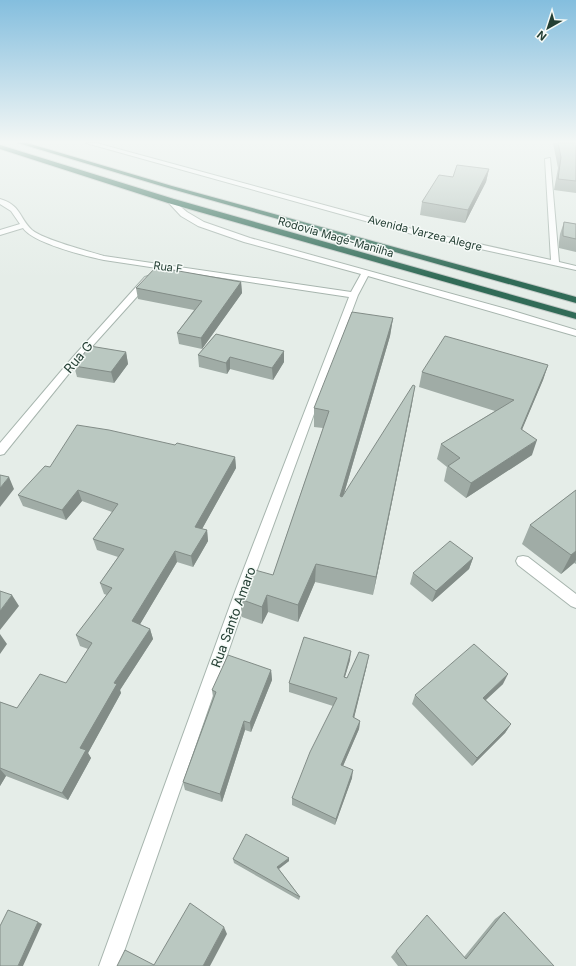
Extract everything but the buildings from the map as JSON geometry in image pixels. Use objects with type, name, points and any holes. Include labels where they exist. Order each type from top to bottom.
[{"type":"highway","name":"Rodovia Magé-Manilha","points":[[130,188],[576,316]]},
{"type":"highway","name":"Rodovia Magé-Manilha","points":[[174,188],[576,300]]},
{"type":"street","name":"Avenida Varzea Alegre","points":[[254,188],[415,232],[576,268]]},
{"type":"street","points":[[550,188],[555,264]]},
{"type":"street","points":[[171,201],[184,214],[214,229],[296,254],[576,333]]},
{"type":"street","name":"Rua F","points":[[0,202],[14,209],[29,231],[37,236],[78,251],[104,258],[354,295]]},
{"type":"street","points":[[0,233],[24,225]]},
{"type":"street","name":"Rua G","points":[[0,452],[76,359],[159,266]]},
{"type":"street","name":"Rua Santo Amaro","points":[[109,966],[243,589],[354,295],[366,273]]},
{"type":"street","points":[[523,561],[576,602]]}]
